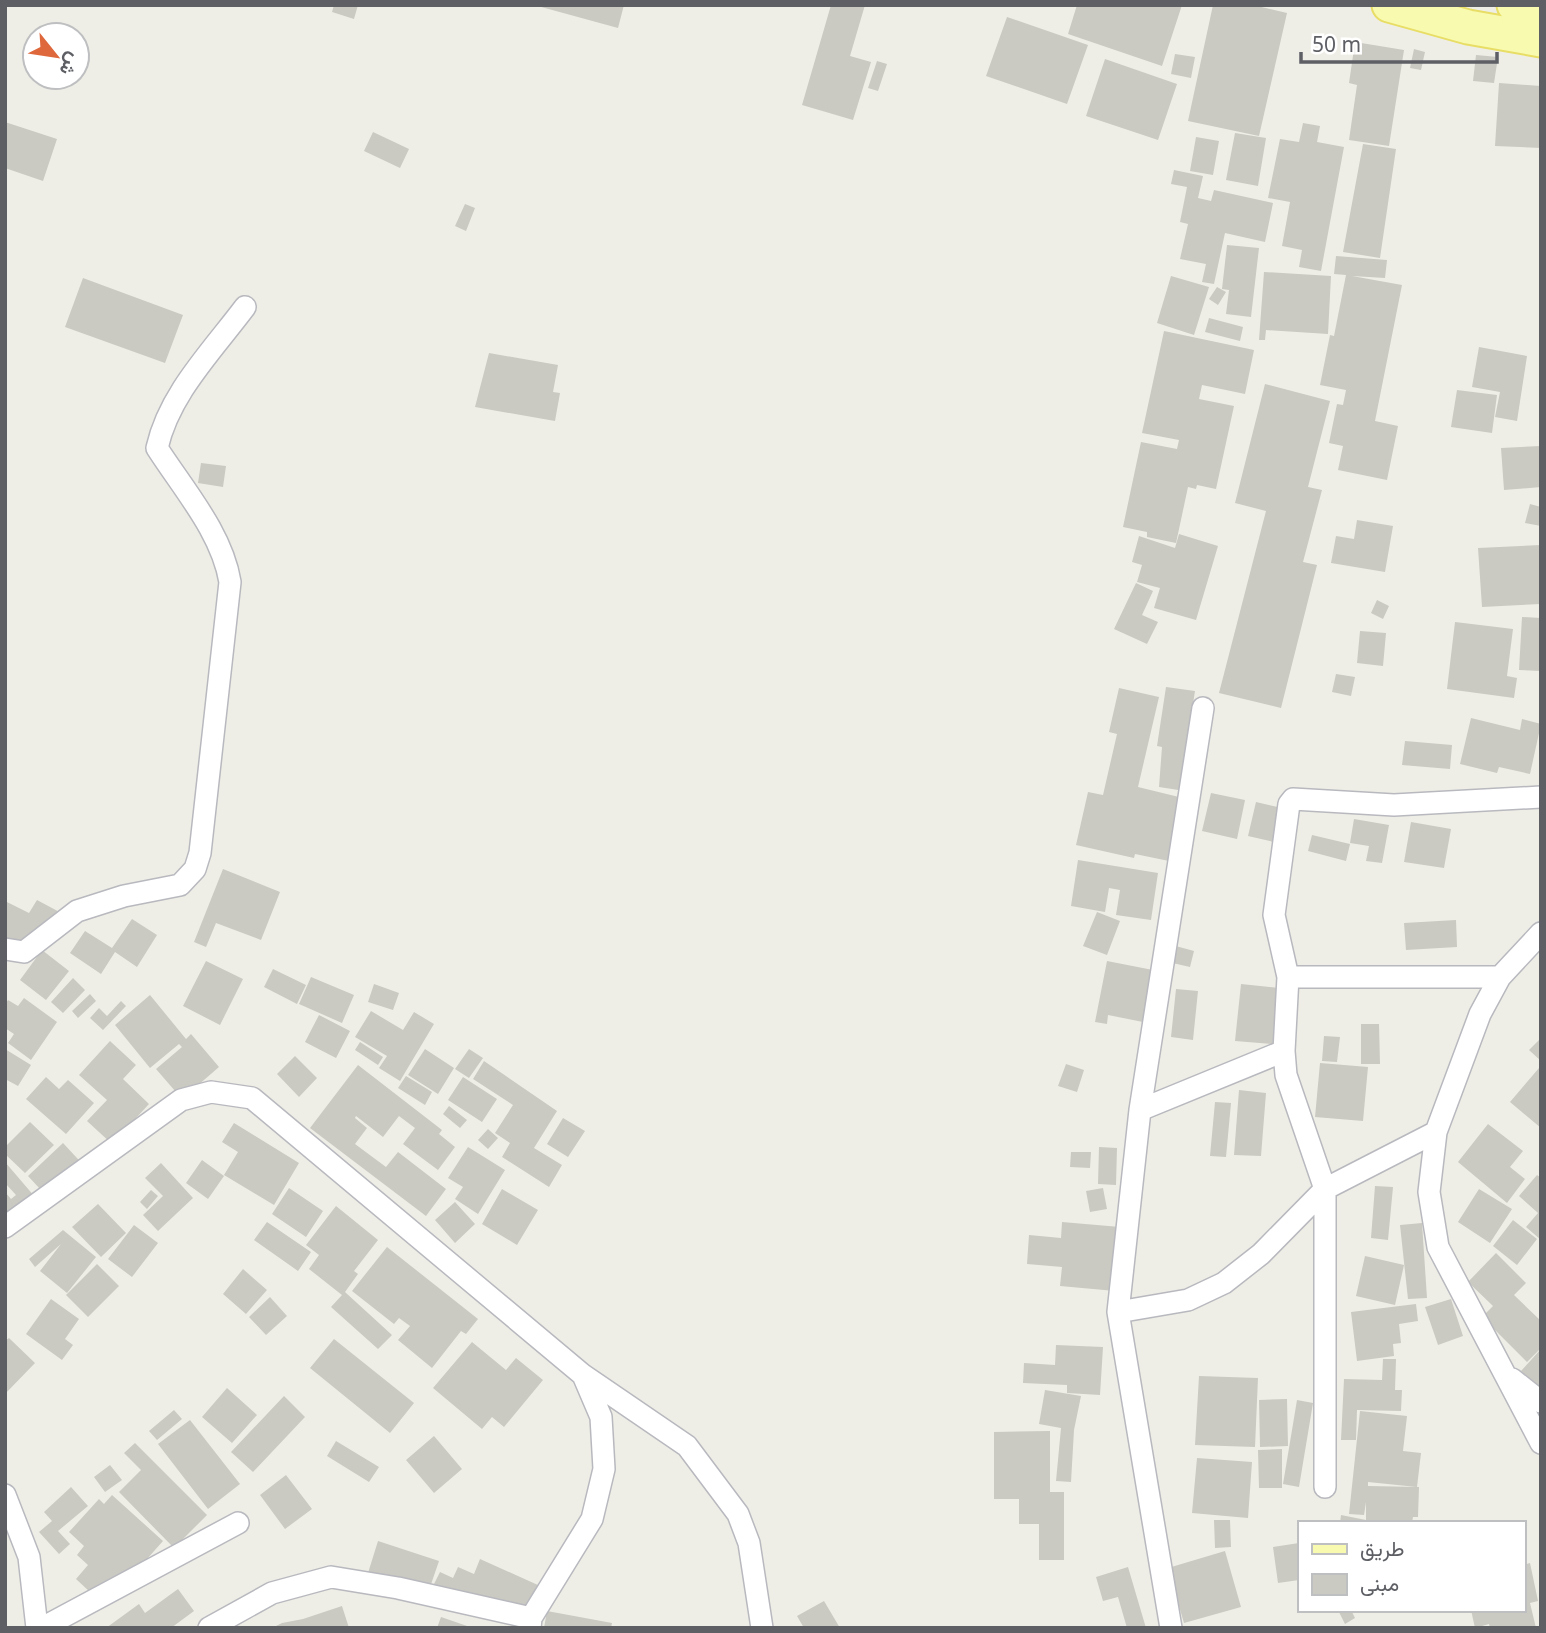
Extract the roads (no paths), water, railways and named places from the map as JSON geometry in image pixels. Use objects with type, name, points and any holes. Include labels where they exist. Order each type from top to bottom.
[{"type":"main road","points":[[1389,5],[1468,27],[1541,40]]},
{"type":"main road","points":[[1514,5],[1541,9]]},
{"type":"street","points":[[5,949],[24,952],[77,911],[124,896],[180,885],[195,869],[200,853],[230,582],[227,561],[212,533],[157,448],[162,426],[172,404],[245,307]]},
{"type":"street","points":[[1171,1628],[1118,1312],[1140,1110],[1203,708]]},
{"type":"street","points":[[1325,1486],[1325,1189],[1286,1075],[1284,1051],[1288,977],[1274,915],[1289,804],[1293,799],[1394,804],[1541,797]]},
{"type":"street","points":[[1541,933],[1500,977],[1458,1067],[1436,1132],[1429,1192],[1438,1247],[1541,1443]]},
{"type":"street","points":[[1288,977],[1500,977]]},
{"type":"street","points":[[1140,1110],[1284,1051]]},
{"type":"street","points":[[5,1227],[181,1100],[211,1092],[252,1098],[583,1375],[687,1446],[738,1514],[749,1543],[762,1628]]},
{"type":"street","points":[[1118,1312],[1188,1300],[1224,1283],[1261,1254],[1325,1189],[1436,1132]]},
{"type":"street","points":[[1505,1373],[1541,1402]]},
{"type":"street","points":[[209,1628],[272,1593],[331,1577],[398,1588],[531,1623],[592,1519],[604,1469],[601,1417],[583,1375]]},
{"type":"street","points":[[5,1495],[29,1557],[39,1628],[239,1523]]}]
